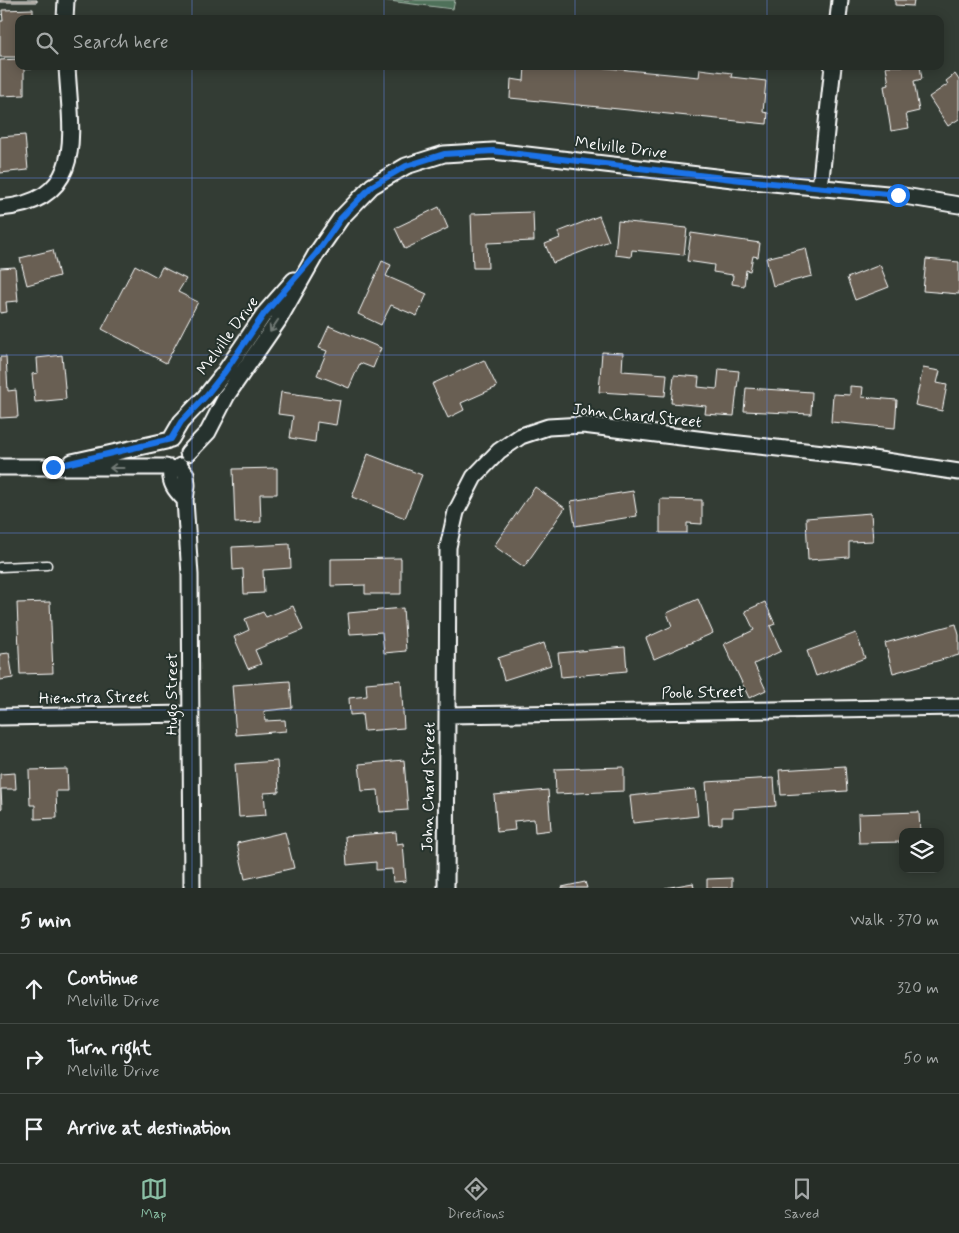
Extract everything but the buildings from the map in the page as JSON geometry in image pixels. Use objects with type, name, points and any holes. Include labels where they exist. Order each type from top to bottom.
[{"type":"street","points":[[65,15],[66,0]]},
{"type":"street","points":[[838,15],[840,0]]},
{"type":"street","points":[[0,208],[18,206],[40,198],[58,184],[66,168],[71,145],[67,70]]},
{"type":"street","points":[[820,188],[833,70]]},
{"type":"street","name":"Melville Drive","points":[[188,452],[208,432],[227,395],[278,321],[316,254],[341,218],[372,186],[406,166],[444,154],[493,151],[898,195],[959,205]]},
{"type":"street","name":"Melville Drive","points":[[168,440],[181,422],[205,397],[224,373],[264,314],[316,254]]},
{"type":"street","name":"John Chard Street","points":[[446,888],[448,547],[456,512],[474,477],[499,451],[521,436],[548,427],[582,425],[730,444],[852,456],[959,472]]},
{"type":"street","points":[[168,440],[162,445],[158,455],[162,464],[172,467]]},
{"type":"street","points":[[0,467],[53,467],[172,467],[186,460],[188,452],[180,441],[168,440],[53,467]]},
{"type":"street","name":"Hugo Street","points":[[172,467],[186,474],[187,485],[185,500],[190,575],[189,714],[192,888]]},
{"type":"street","name":"Poole Street","points":[[447,715],[959,707]]},
{"type":"street","name":"Hiemstra Street","points":[[0,717],[189,714]]},
{"type":"lane","points":[[0,568],[47,566]]},
{"type":"green space","points":[[381,0],[455,0],[453,9]]},
{"type":"route","points":[[53,467],[171,439],[181,422],[205,397],[224,373],[264,314],[316,254],[341,218],[372,186],[406,166],[444,154],[493,151],[741,180],[898,195]]}]
